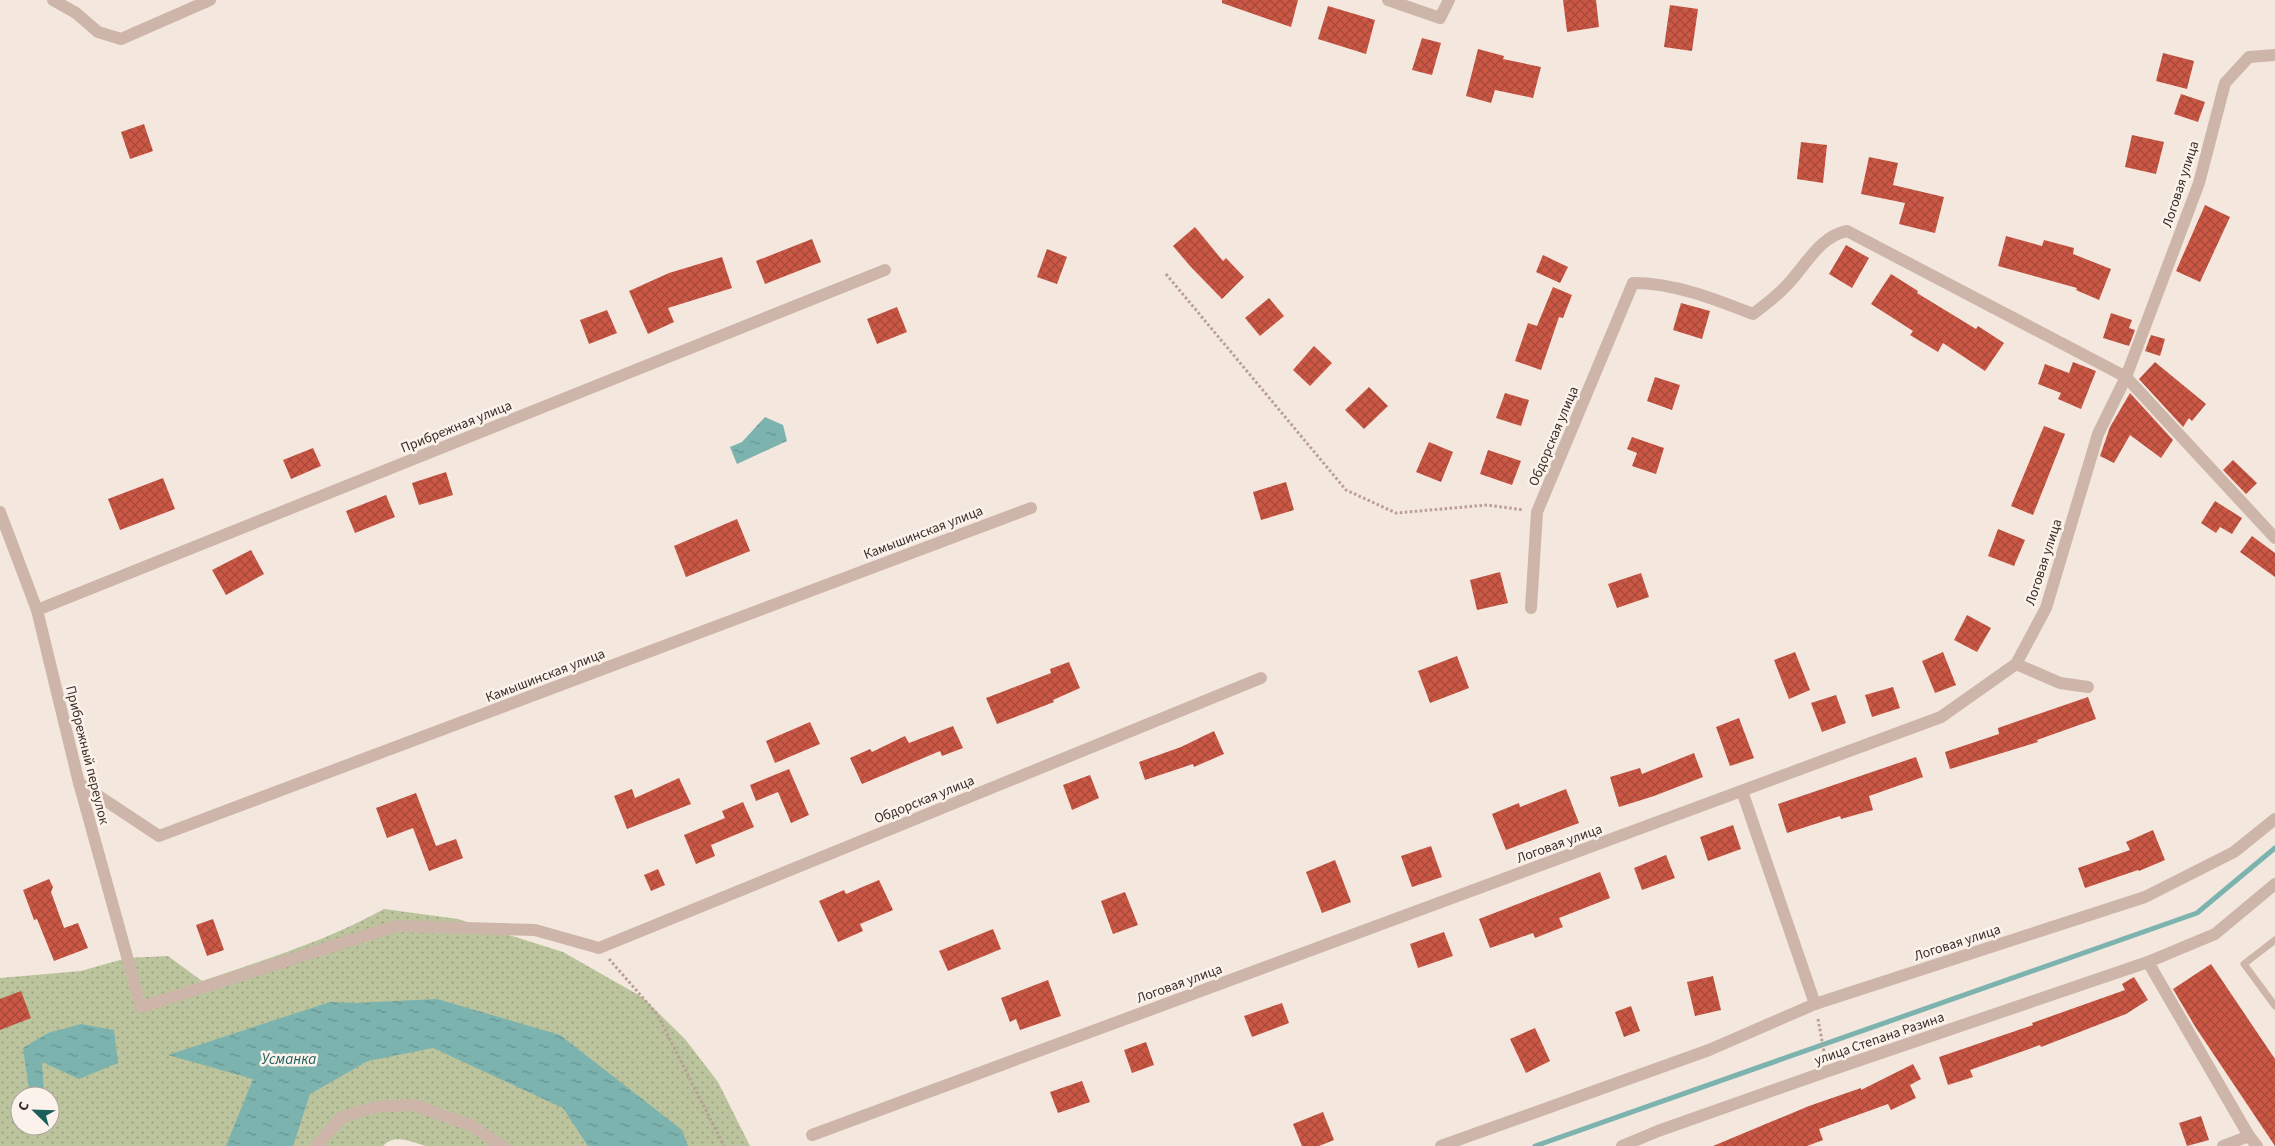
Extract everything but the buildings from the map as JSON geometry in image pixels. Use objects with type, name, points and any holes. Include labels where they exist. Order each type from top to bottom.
[{"type":"street","points":[[53,0],[76,13],[98,32],[121,39],[210,0]]},
{"type":"street","points":[[1388,0],[1440,18],[1449,0]]},
{"type":"street","name":"Логовая улица","points":[[812,1135],[1941,717],[2016,664],[2046,608],[2098,434],[2126,377],[2200,183],[2225,82],[2249,57],[2275,55]]},
{"type":"street","name":"Обдорская улица","points":[[1531,608],[1537,512],[1632,283],[1648,283],[1706,296],[1753,314],[1787,285],[1820,246],[1836,233],[1847,231],[2126,377]]},
{"type":"street","name":"Прибрежная улица","points":[[37,610],[885,270]]},
{"type":"street","points":[[2126,377],[2275,538]]},
{"type":"street","name":"Камышинская улица","points":[[78,783],[159,836],[1031,508]]},
{"type":"street","name":"Прибрежный переулок","points":[[0,512],[37,610],[78,783],[141,1007],[396,926],[535,930],[599,948]]},
{"type":"street","points":[[2016,664],[2060,683],[2088,687]]},
{"type":"street","name":"Обдорская улица","points":[[599,948],[1261,678]]},
{"type":"street","points":[[1742,791],[1815,1004]]},
{"type":"street","name":"Логовая улица","points":[[1441,1146],[1709,1050],[1815,1004],[2146,897],[2234,852],[2275,819]]},
{"type":"street","name":"улица Степана Разина","points":[[1622,1146],[1828,1071],[2148,962],[2215,934],[2275,884]]},
{"type":"street","points":[[2148,962],[2249,1136],[2258,1146]]},
{"type":"street","points":[[316,1146],[342,1117],[376,1107],[414,1105],[470,1125],[504,1146]]},
{"type":"street","points":[[2223,1146],[2249,1136]]},
{"type":"lane","points":[[2275,940],[2244,964],[2275,1006]]},
{"type":"path","points":[[1166,274],[1346,490],[1396,513],[1487,505],[1537,512]]},
{"type":"path","points":[[599,948],[658,1014],[724,1146]]},
{"type":"path","points":[[1815,1004],[1828,1071]]},
{"type":"green space","points":[[384,909],[458,919],[563,952],[642,997],[685,1039],[718,1082],[750,1146],[426,1146],[398,1139],[388,1142],[383,1146],[0,1146],[0,978],[81,971],[127,958],[168,956],[202,981],[340,931]]},
{"type":"water","points":[[765,417],[783,425],[787,441],[737,464],[730,447],[742,442]]},
{"type":"water","name":"Усманка","points":[[437,999],[560,1035],[682,1130],[688,1146],[588,1146],[563,1108],[433,1048],[368,1061],[310,1094],[293,1146],[226,1146],[253,1079],[168,1055],[330,1002],[356,1003]]},
{"type":"water","points":[[81,1024],[114,1030],[118,1063],[79,1079],[42,1062],[44,1086],[29,1086],[23,1048],[48,1033]]},
{"type":"waterway","points":[[1535,1146],[2197,913],[2275,848]]}]
